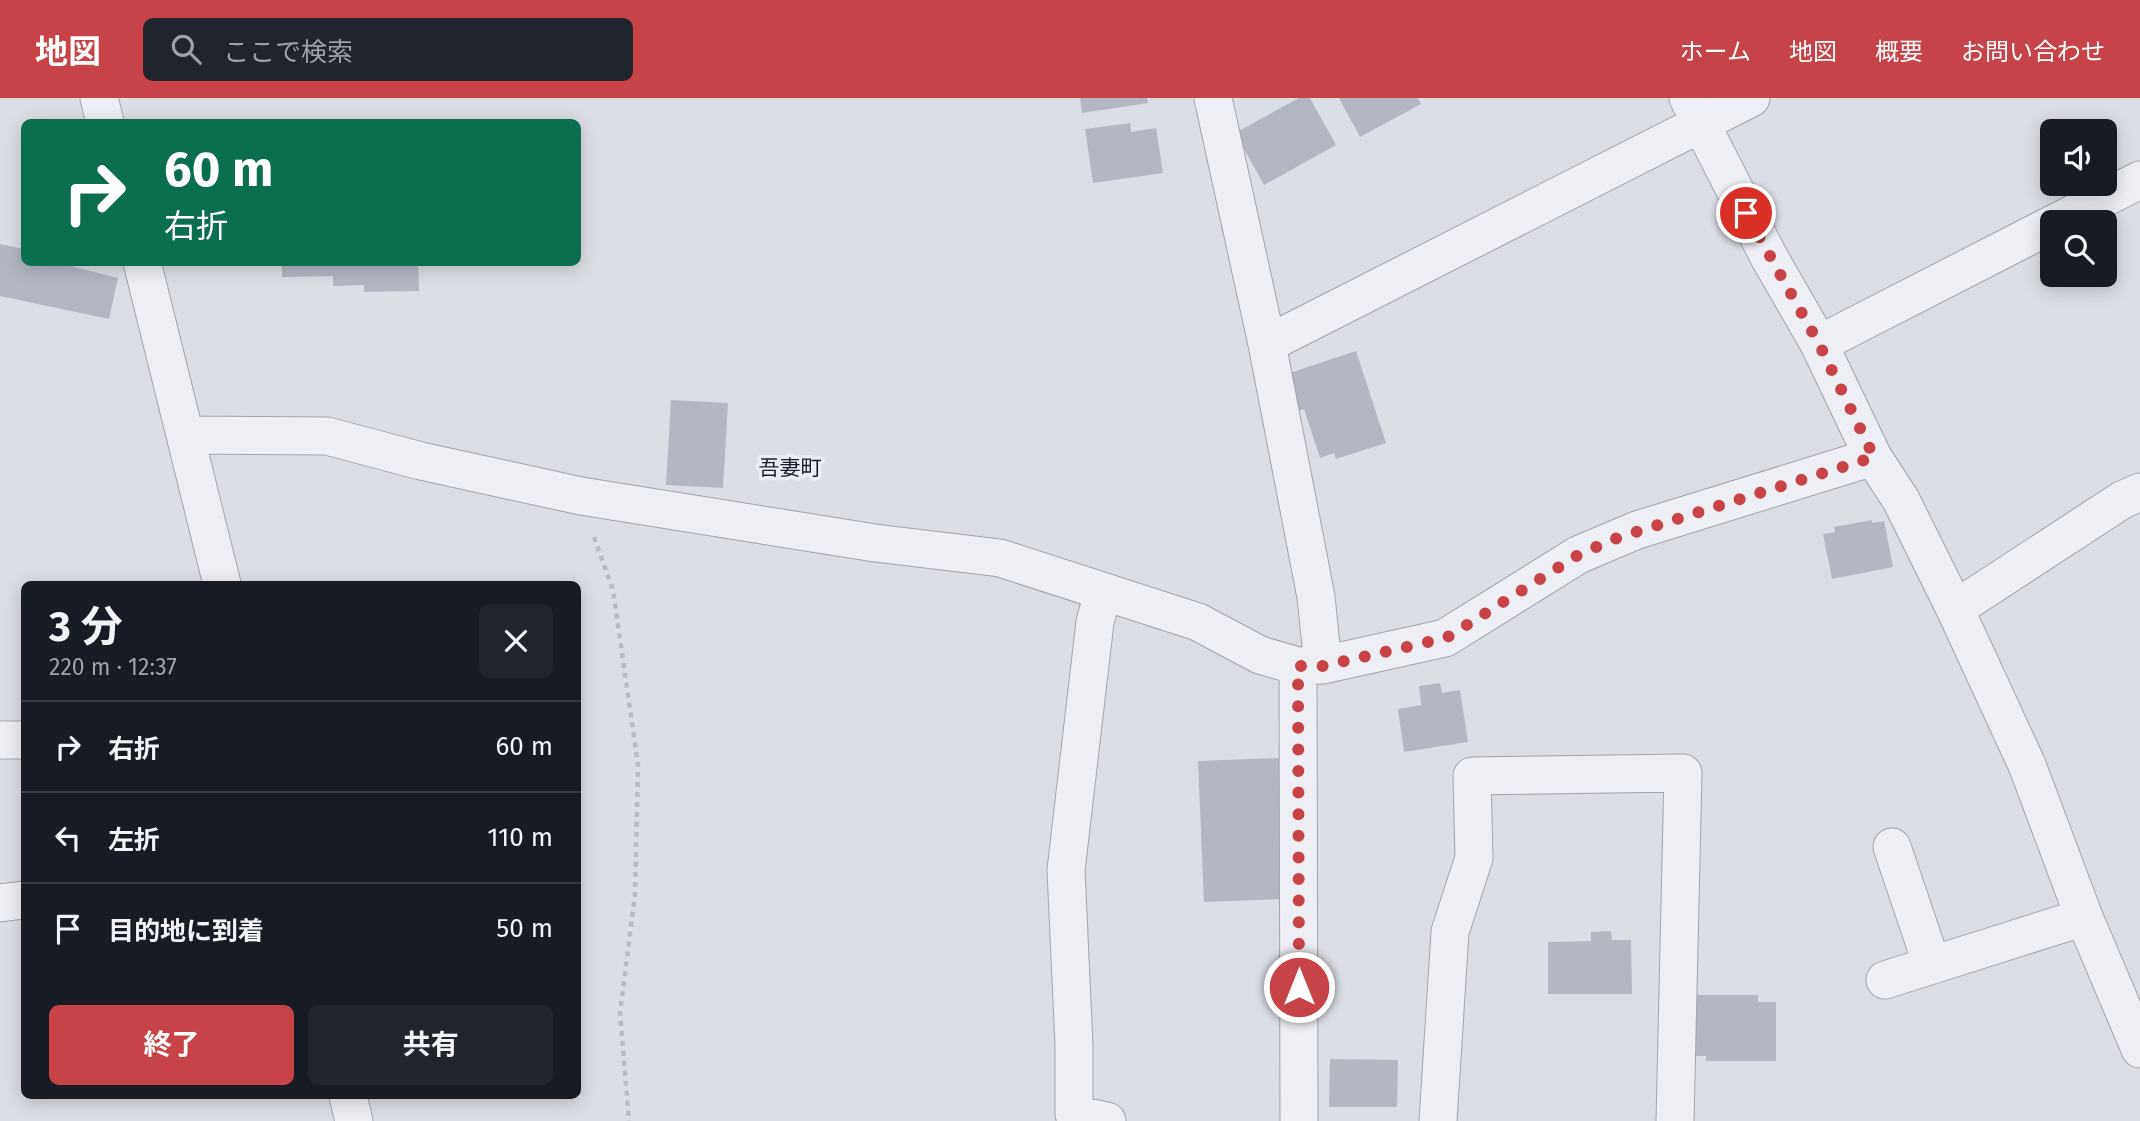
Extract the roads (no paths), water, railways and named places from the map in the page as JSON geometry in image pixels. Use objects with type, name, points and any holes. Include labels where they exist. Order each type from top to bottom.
[{"type":"street","points":[[99,98],[104,119]]},
{"type":"street","points":[[1213,98],[1267,344],[1316,597],[1310,666],[1299,1121]]},
{"type":"street","points":[[1267,344],[1694,111],[1751,98]]},
{"type":"street","points":[[1694,111],[1769,257],[1819,344],[1874,457],[1901,500],[1955,609],[2027,765],[2084,917],[2140,1049]]},
{"type":"street","points":[[2081,210],[2140,180]]},
{"type":"street","points":[[1819,344],[2040,231]]},
{"type":"street","points":[[143,266],[221,581]]},
{"type":"street","points":[[187,435],[327,436],[421,461],[581,496],[823,535],[1000,558],[1198,622],[1260,655],[1310,666],[1446,638],[1578,555],[1637,530],[1874,457]]},
{"type":"street","points":[[1955,609],[2122,500],[2140,492]]},
{"type":"street","points":[[1102,593],[1095,622],[1066,870],[1074,1045],[1074,1114],[1107,1121]]},
{"type":"street","points":[[0,740],[21,740]]},
{"type":"street","points":[[1438,1121],[1450,932],[1474,858],[1472,776],[1683,773],[1675,1121]]},
{"type":"street","points":[[1892,847],[1932,965]]},
{"type":"street","points":[[0,903],[21,900]]},
{"type":"street","points":[[1885,980],[2084,917]]},
{"type":"street","points":[[349,1099],[354,1121]]},
{"type":"district","name":"吾妻町","points":[[790,468]]}]
